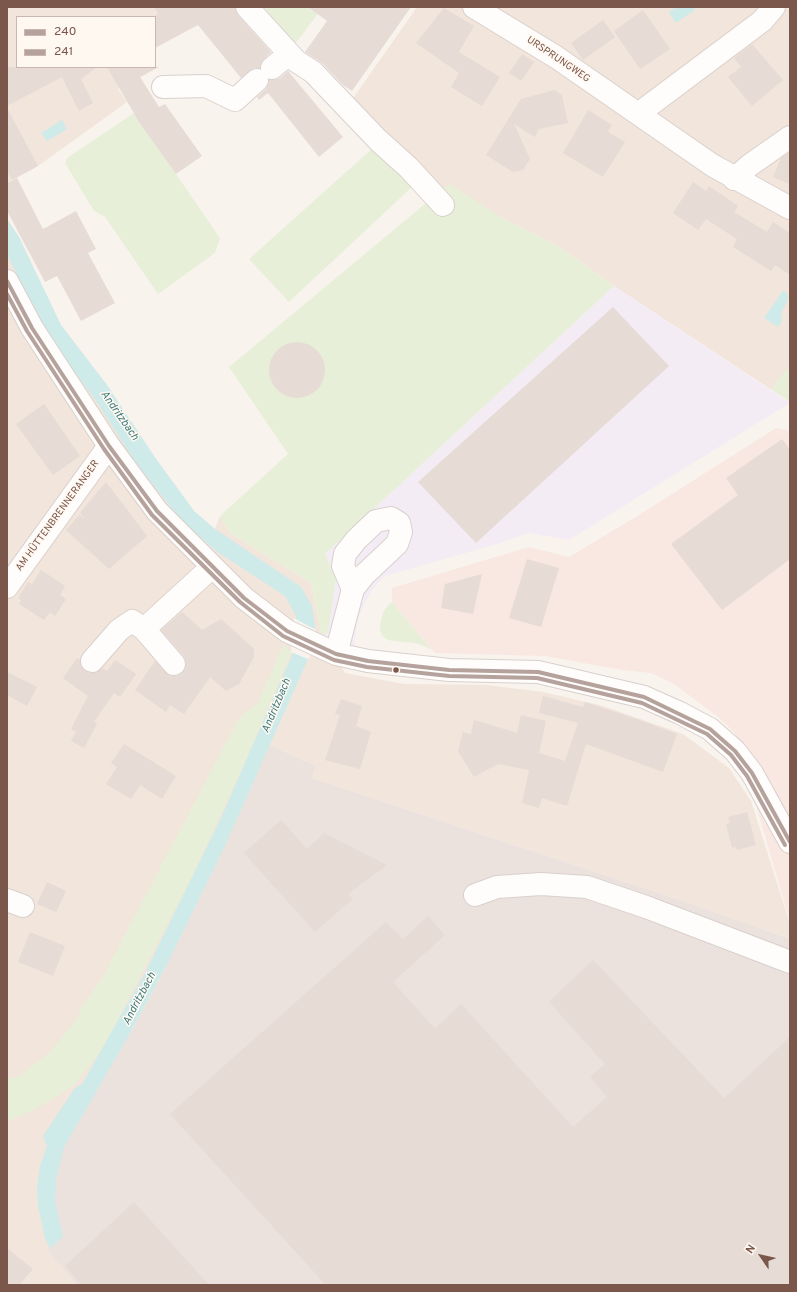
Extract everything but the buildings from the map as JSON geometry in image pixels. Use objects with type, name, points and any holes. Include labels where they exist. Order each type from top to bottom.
[{"type":"street","points":[[247,7],[289,54],[296,61],[313,72],[378,140],[409,168],[443,205]]},
{"type":"street","name":"URSPRUNGWEG","points":[[474,7],[556,57],[734,179],[790,208]]},
{"type":"street","points":[[640,115],[646,108],[762,21],[774,7]]},
{"type":"street","points":[[163,87],[206,86],[235,100],[289,54]]},
{"type":"street","points":[[734,179],[750,165],[790,137]]},
{"type":"street","points":[[7,281],[32,328],[109,446],[157,511],[244,598],[287,631],[314,645],[336,654],[368,661],[449,670],[538,672],[644,697],[680,713],[710,729],[735,751],[752,773],[790,842]]},
{"type":"street","name":"AM HÜTTENBRENNERANGER","points":[[7,587],[109,446]]},
{"type":"street","points":[[144,629],[212,567]]},
{"type":"street","points":[[336,654],[353,589]]},
{"type":"street","points":[[92,661],[119,630],[132,621],[144,629],[174,664]]},
{"type":"street","points":[[474,895],[498,887],[541,884],[587,888],[646,907],[790,962]]},
{"type":"shaded area","points":[[7,7],[154,7],[158,14],[154,16],[16,16],[16,68],[145,68],[148,73],[118,89],[127,102],[38,166],[7,183]]},
{"type":"shaded area","points":[[417,7],[790,7],[790,402],[614,286],[558,246],[503,218],[431,199],[344,104],[354,97]]},
{"type":"shaded area","points":[[7,219],[19,237],[61,325],[107,385],[154,456],[194,511],[215,529],[220,516],[230,533],[311,583],[322,637],[345,673],[404,684],[486,685],[543,692],[603,706],[683,734],[729,768],[751,801],[790,924],[790,939],[689,903],[312,778],[316,766],[263,742],[129,1035],[49,1252],[77,1285],[7,1285]]},
{"type":"shaded area","points":[[614,286],[790,403],[569,540],[529,533],[497,544],[385,576],[373,589],[365,603],[358,619],[354,646],[322,637],[336,579],[325,554]]},
{"type":"shaded area","points":[[776,428],[790,431],[790,922],[735,733],[717,716],[674,684],[651,673],[622,670],[545,656],[435,653],[392,602],[392,588],[529,547],[569,557],[639,515]]},
{"type":"shaded area","points":[[263,742],[316,766],[312,778],[689,903],[790,939],[790,1285],[77,1285],[49,1252],[46,1198],[56,1147],[129,1035],[165,968],[167,948]]},
{"type":"green space","points":[[264,7],[323,7],[295,44]]},
{"type":"green space","points":[[134,113],[220,238],[215,253],[158,294],[105,217],[94,211],[65,163],[67,158]]},
{"type":"green space","points":[[374,147],[412,187],[289,302],[249,259]]},
{"type":"green space","points":[[449,184],[503,218],[558,246],[614,286],[325,554],[336,579],[328,632],[322,637],[311,583],[230,533],[220,516],[288,454],[229,367]]},
{"type":"green space","points":[[790,365],[790,402],[771,389]]},
{"type":"green space","points":[[392,602],[432,650],[416,643],[395,641],[385,638],[380,628],[381,620],[386,608]]},
{"type":"green space","points":[[283,645],[292,652],[246,760],[193,875],[102,1050],[73,1086],[39,1107],[7,1122],[7,1080],[22,1074],[51,1051],[77,1019],[81,1008],[101,980],[239,718],[258,703]]},
{"type":"water","points":[[677,7],[693,7],[695,10],[676,23],[669,12]]},
{"type":"water","points":[[62,120],[67,129],[47,141],[41,133]]},
{"type":"water","name":"Andritzbach","points":[[7,219],[19,237],[61,325],[107,385],[154,456],[194,511],[215,529],[301,587],[312,606],[315,626],[308,659],[223,850],[165,968],[129,1035],[64,1147],[56,1180],[55,1202],[63,1237],[50,1248],[45,1238],[38,1206],[37,1187],[40,1166],[47,1146],[43,1136],[75,1088],[82,1084],[145,973],[221,818],[293,653],[296,616],[285,596],[216,551],[181,520],[136,463],[98,404],[53,342],[36,312],[7,255]]},
{"type":"water","points":[[784,291],[788,295],[788,300],[781,313],[782,321],[778,327],[764,318]]},
{"type":"pier","points":[[294,618],[316,630],[310,657],[308,659],[291,652]]},
{"type":"transit line","name":"240","points":[[7,281],[32,328],[109,446],[157,511],[244,598],[287,631],[336,654],[368,661],[449,670],[538,672],[644,697],[710,729],[735,751],[752,773],[790,842]]},
{"type":"transit line","name":"241","points":[[7,294],[27,331],[104,449],[152,515],[240,602],[283,636],[334,660],[367,667],[449,676],[537,678],[642,703],[707,734],[731,755],[747,776],[785,845]]}]
